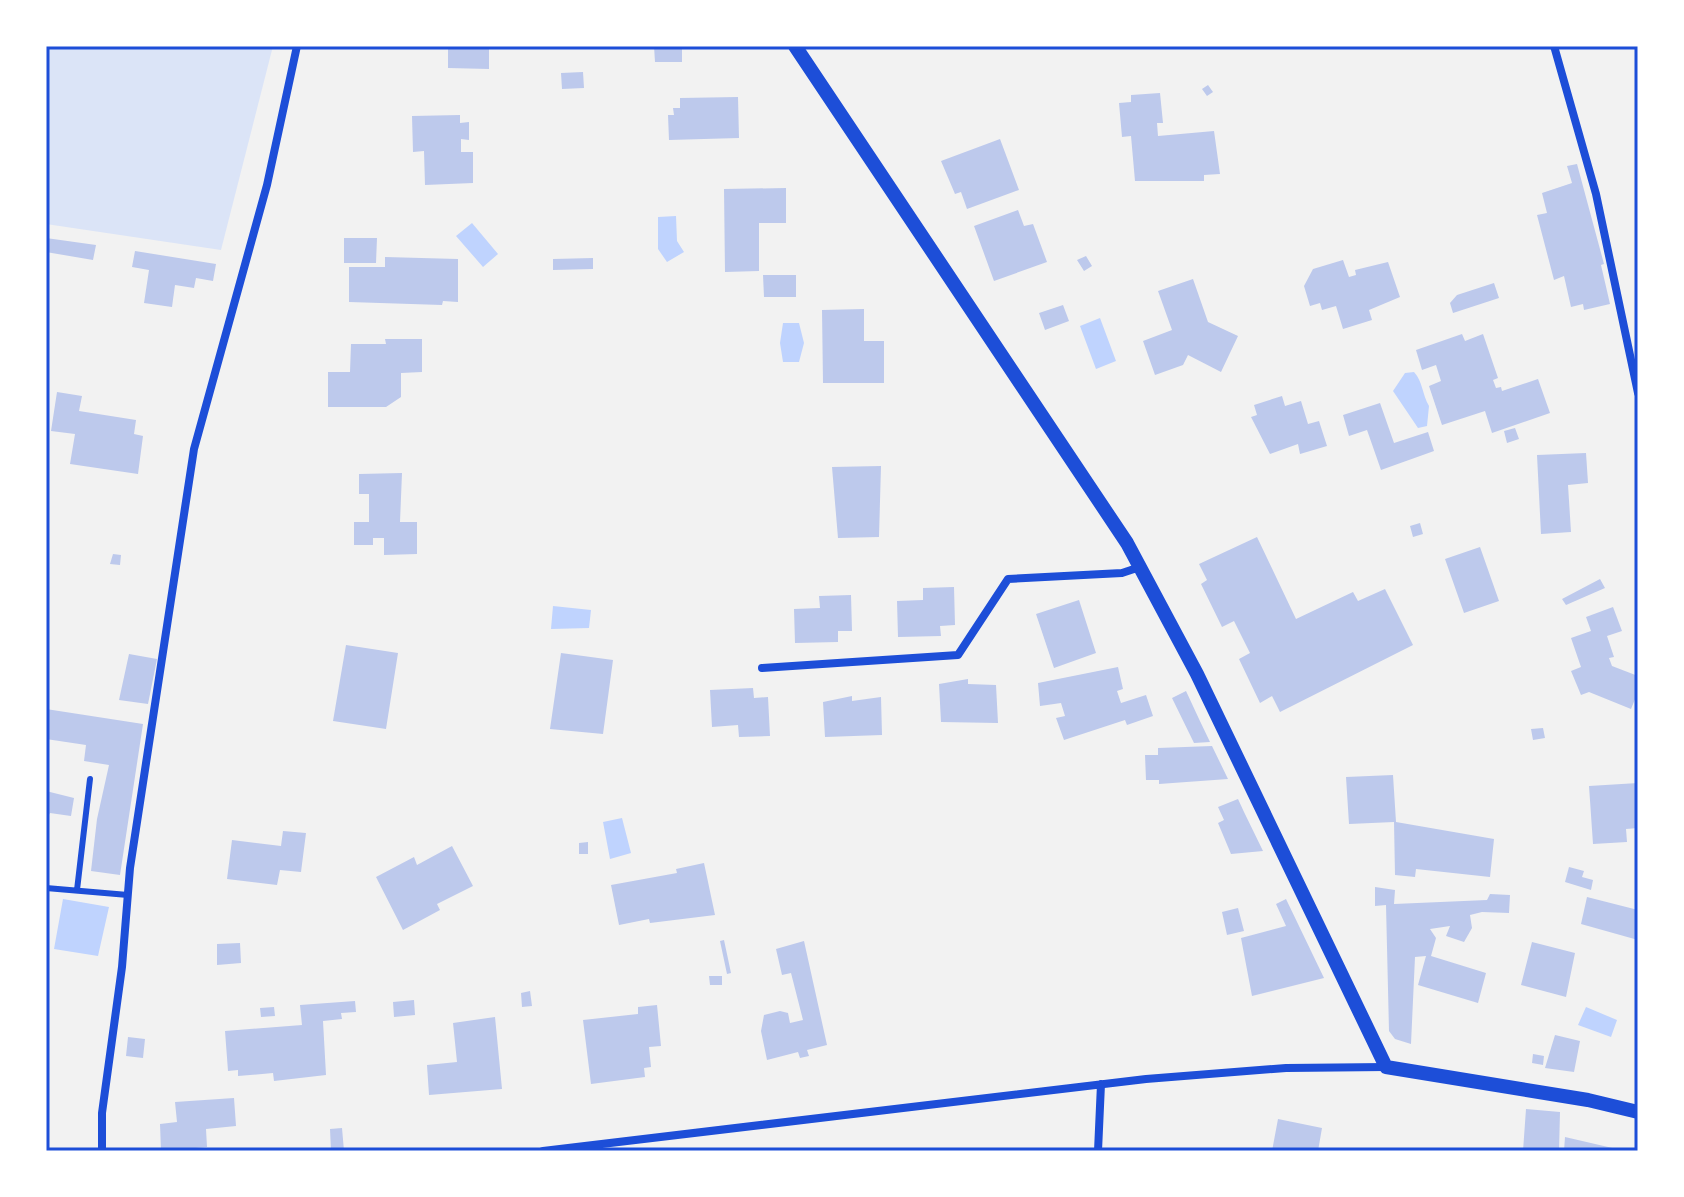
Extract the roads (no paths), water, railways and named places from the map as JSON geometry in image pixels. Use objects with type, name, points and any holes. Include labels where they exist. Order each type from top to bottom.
[{"type":"street","points":[[102,1151],[102,1113],[122,967],[128,895],[194,449],[267,185],[297,46]]},
{"type":"street","points":[[795,46],[1140,567],[1197,674],[1386,1067]]},
{"type":"street","points":[[1554,46],[1596,194],[1638,393]]},
{"type":"street","points":[[762,668],[958,655],[1008,579],[1122,573],[1140,567]]},
{"type":"street","points":[[543,1151],[1101,1084],[1286,1068],[1386,1067],[1588,1100],[1638,1112]]},
{"type":"street","points":[[1098,1151],[1101,1084]]},
{"type":"lane","points":[[77,890],[90,779]]},
{"type":"lane","points":[[46,888],[128,895]]},
{"type":"water","points":[[676,216],[677,241],[684,252],[667,262],[658,249],[658,217]]},
{"type":"water","points":[[472,223],[498,254],[483,267],[456,236]]},
{"type":"water","points":[[1100,318],[1116,361],[1096,369],[1080,326]]},
{"type":"water","points":[[783,323],[799,323],[804,343],[799,362],[783,362],[780,343]]},
{"type":"water","points":[[1414,372],[1429,406],[1427,426],[1418,428],[1393,391],[1405,373]]},
{"type":"water","points":[[553,606],[591,610],[589,628],[551,629]]},
{"type":"water","points":[[622,818],[631,853],[610,859],[603,822]]},
{"type":"water","points":[[63,899],[109,907],[98,956],[54,949]]},
{"type":"water","points":[[1586,1007],[1617,1020],[1611,1037],[1578,1025]]}]
